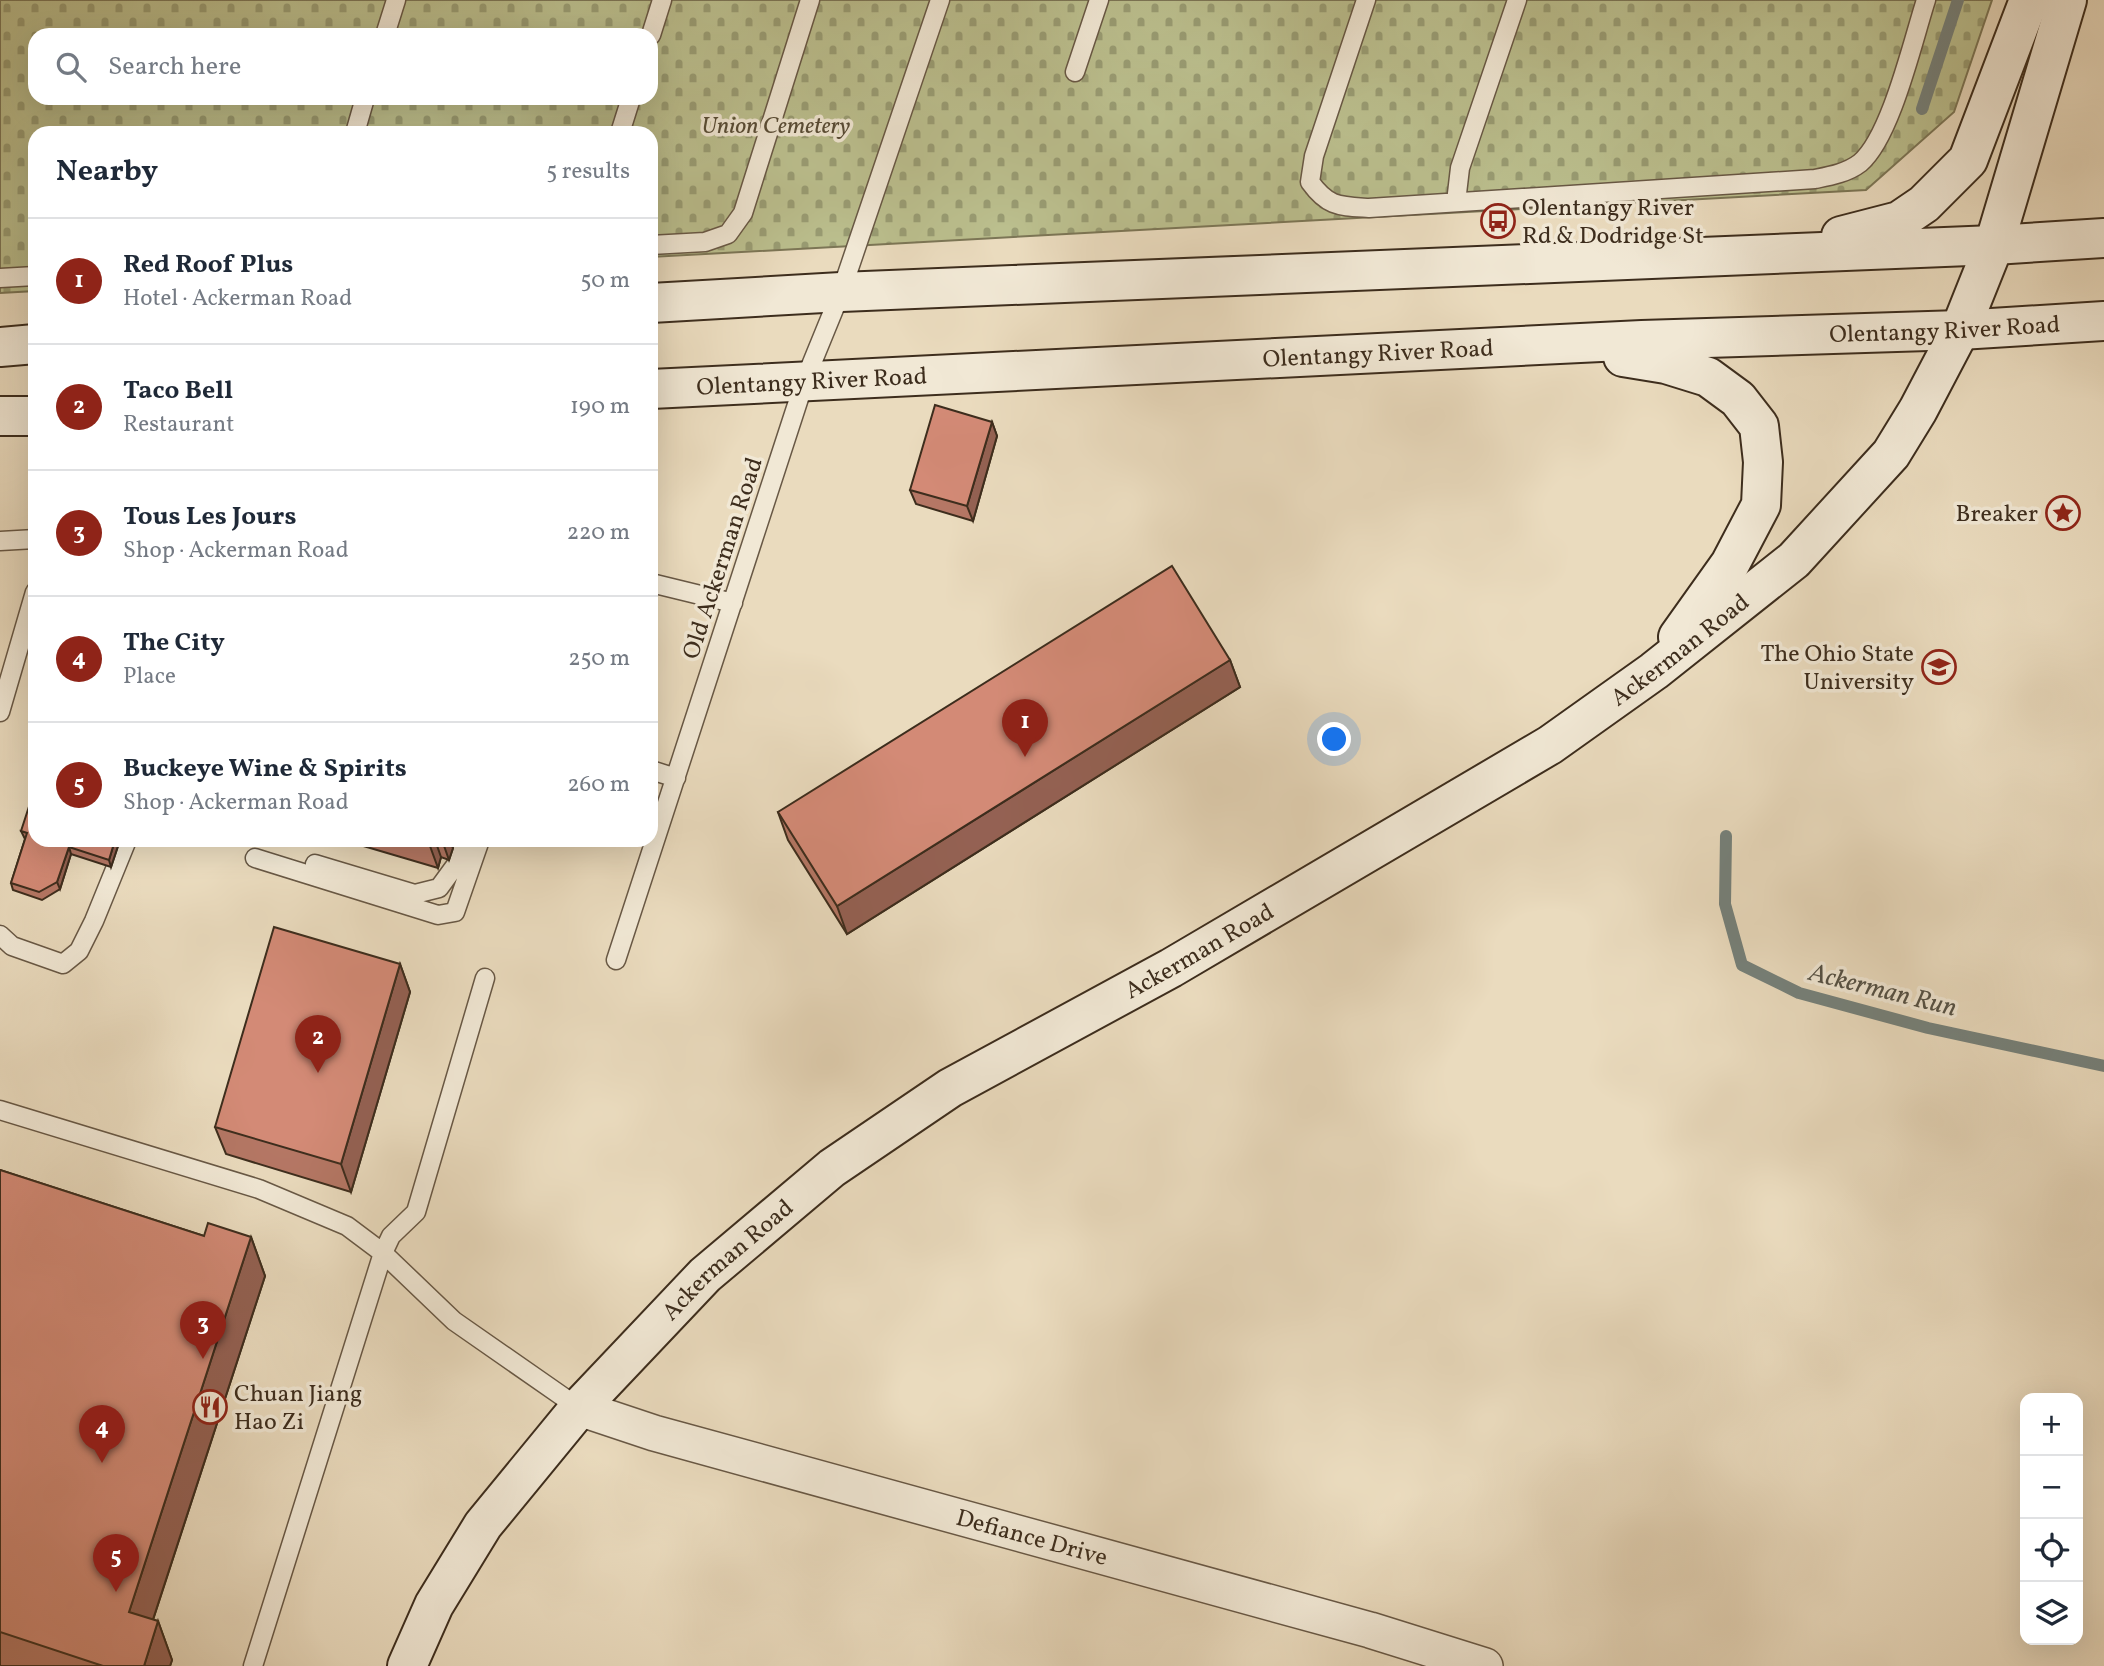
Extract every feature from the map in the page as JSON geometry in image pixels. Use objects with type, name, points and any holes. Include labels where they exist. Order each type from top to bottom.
[{"type":"main road","points":[[1784,254],[1859,230],[1899,221],[1924,204],[1954,176],[1968,160],[2029,0]]},
{"type":"main road","name":"Ackerman Road","points":[[407,1666],[434,1605],[483,1525],[579,1408],[705,1275],[832,1168],[950,1088],[1171,968],[1550,744],[1654,671],[1794,560],[1891,454],[1918,410],[1960,330],[1994,245],[2067,0]]},
{"type":"main road","points":[[658,303],[841,292],[1784,254],[2104,238]]},
{"type":"main road","name":"Olentangy River Road","points":[[658,389],[1642,340],[1960,330],[2104,321]]},
{"type":"main road","points":[[0,347],[28,345]]},
{"type":"main road","points":[[1552,345],[1666,364],[1709,376],[1738,398],[1759,426],[1763,462],[1761,505],[1730,564],[1654,671]]},
{"type":"main road","points":[[0,417],[28,416]]},
{"type":"street","name":"Defiance Drive","points":[[579,1408],[654,1433],[1370,1630],[1485,1666]]},
{"type":"lane","points":[[387,28],[396,0]]},
{"type":"lane","points":[[653,28],[662,0]]},
{"type":"lane","points":[[658,245],[705,242],[728,234],[743,213],[810,0]]},
{"type":"lane","name":"Old Ackerman Road","points":[[658,833],[805,380],[841,292],[940,0]]},
{"type":"lane","points":[[1075,72],[1099,0]]},
{"type":"lane","points":[[1366,0],[1314,156],[1310,182],[1321,197],[1341,206],[1369,208],[1815,179],[1839,174],[1860,163],[1875,145],[1884,126],[1926,0]]},
{"type":"lane","points":[[1456,202],[1460,168],[1517,0]]},
{"type":"lane","points":[[357,126],[363,105]]},
{"type":"lane","points":[[622,126],[629,105]]},
{"type":"lane","points":[[0,278],[28,276]]},
{"type":"lane","points":[[0,417],[28,428]]},
{"type":"lane","points":[[0,541],[28,539]]},
{"type":"lane","points":[[658,585],[733,603]]},
{"type":"lane","points":[[0,712],[28,616]]},
{"type":"lane","points":[[658,772],[676,778]]},
{"type":"lane","points":[[0,935],[12,946],[63,964],[79,951],[124,847]]},
{"type":"lane","points":[[463,847],[458,862],[439,888],[415,894],[256,853],[439,915],[455,912],[478,847]]},
{"type":"lane","name":"Old Ackerman Road","points":[[616,960],[653,847]]},
{"type":"lane","points":[[253,1666],[383,1253],[391,1236],[416,1212],[485,978]]},
{"type":"lane","points":[[0,1110],[259,1189],[347,1226],[383,1253],[454,1321],[579,1408]]},
{"type":"green space","name":"Union Cemetery","points":[[0,0],[1992,0],[1954,112],[1866,190],[658,257],[658,126],[28,126],[28,291],[0,293]]},
{"type":"building","points":[[935,405],[992,422],[967,506],[910,490]]},
{"type":"building","points":[[1172,566],[1230,660],[837,906],[778,812]]},
{"type":"building","points":[[28,810],[28,847],[69,847],[57,882],[39,892],[11,883],[27,833],[21,831]]},
{"type":"building","points":[[69,847],[113,847],[109,860]]},
{"type":"building","points":[[274,927],[400,964],[341,1164],[215,1127]]},
{"type":"building","points":[[0,1170],[204,1236],[208,1223],[251,1237],[129,1612],[158,1621],[144,1666],[103,1666],[0,1632]]},
{"type":"waterway","name":"Ackerman Run","points":[[1922,109],[1958,0]]},
{"type":"waterway","name":"Ackerman Run","points":[[1726,836],[1725,904],[1742,965],[1799,993],[1928,1028],[2104,1066]]},
{"type":"place","name":"Olentangy River Rd & Dodridge St","points":[[1498,221]]},
{"type":"place","name":"Breaker","points":[[2063,513]]},
{"type":"place","name":"The Ohio State University","points":[[1939,667]]},
{"type":"place","name":"Red Roof Plus","points":[[1025,757]]},
{"type":"place","name":"Taco Bell","points":[[318,1073]]},
{"type":"place","name":"Tous Les Jours","points":[[203,1359]]},
{"type":"place","name":"Chuan Jiang Hao Zi","points":[[210,1407]]},
{"type":"place","name":"The City","points":[[102,1463]]},
{"type":"place","name":"Buckeye Wine & Spirits","points":[[116,1592]]}]
